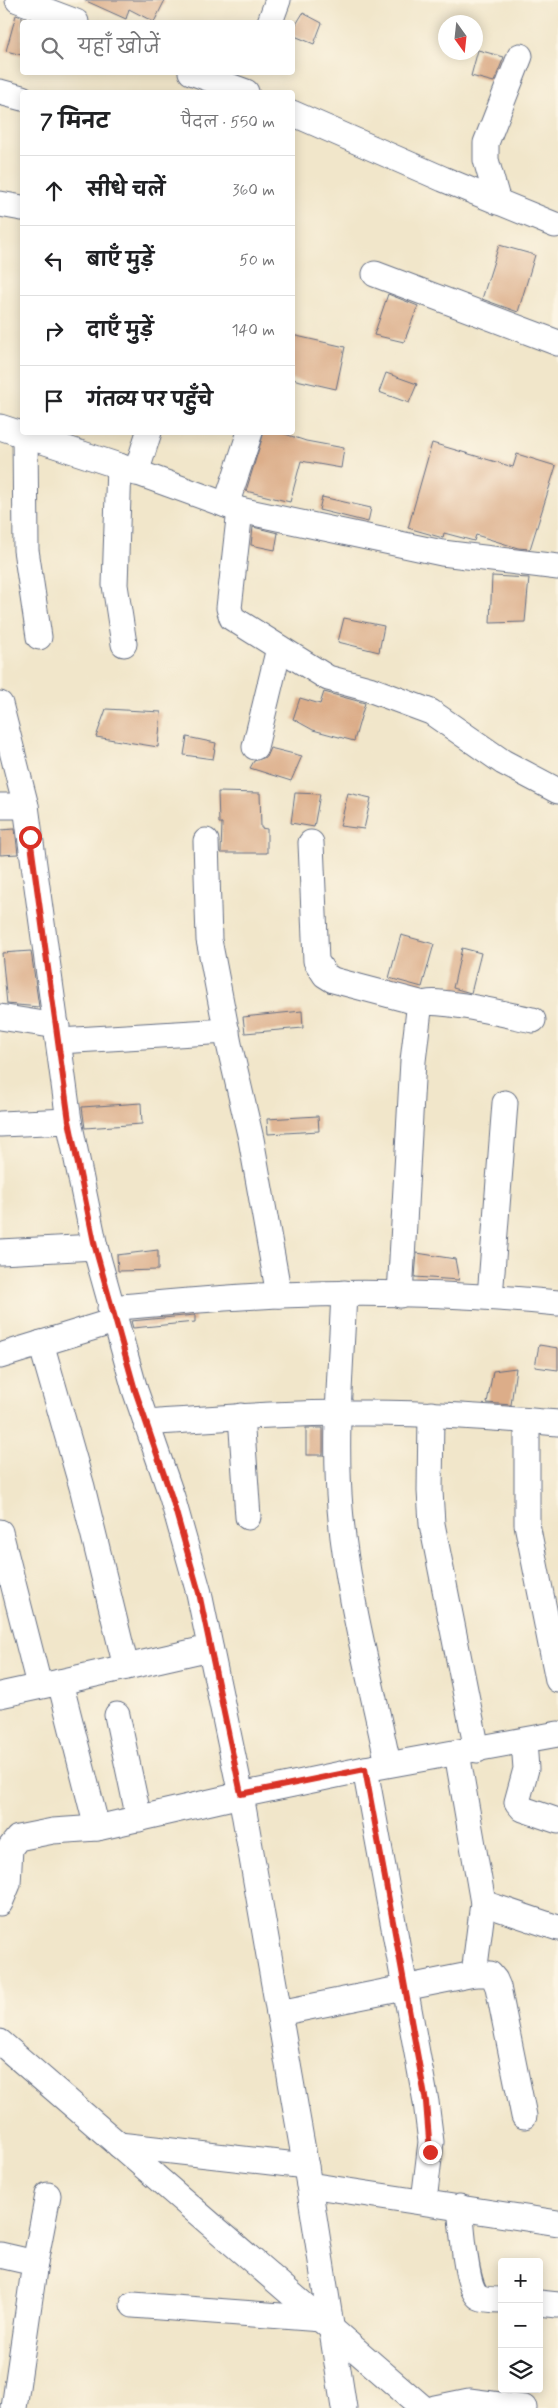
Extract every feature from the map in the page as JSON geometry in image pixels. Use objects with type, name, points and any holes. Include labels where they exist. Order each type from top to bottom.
[{"type":"street","points":[[18,0],[71,20]]},
{"type":"street","points":[[271,20],[278,0]]},
{"type":"street","points":[[498,202],[486,160],[486,143],[520,56]]},
{"type":"street","points":[[194,80],[246,85]]},
{"type":"street","points":[[0,92],[20,97]]},
{"type":"street","points":[[295,114],[498,202],[555,224]]},
{"type":"street","points":[[0,204],[20,208]]},
{"type":"street","points":[[375,274],[558,342]]},
{"type":"street","points":[[0,427],[20,434]]},
{"type":"street","points":[[39,637],[26,550],[24,435],[128,469],[233,507],[442,552],[558,567]]},
{"type":"street","points":[[124,644],[115,585],[128,469],[146,435]]},
{"type":"street","points":[[249,435],[233,507],[229,613],[240,624],[328,678],[368,689],[431,712],[503,762],[558,791]]},
{"type":"street","points":[[255,748],[279,648]]},
{"type":"street","points":[[0,704],[26,806],[69,1121],[95,1247],[112,1314],[146,1424],[172,1498],[199,1593],[241,1794],[308,2175],[327,2324],[344,2408]]},
{"type":"street","points":[[0,806],[26,806]]},
{"type":"street","points":[[206,840],[209,940],[251,1139],[279,1295]]},
{"type":"street","points":[[311,843],[315,949],[320,968],[332,980],[424,1004]]},
{"type":"street","points":[[400,1295],[413,1061],[419,1010],[424,1004],[430,1002],[454,1004],[533,1020]]},
{"type":"street","points":[[0,1017],[58,1034],[227,1031]]},
{"type":"street","points":[[490,1298],[505,1103]]},
{"type":"street","points":[[0,1124],[69,1121]]},
{"type":"street","points":[[0,1252],[95,1247]]},
{"type":"street","points":[[344,1293],[337,1471],[344,1543],[376,1767],[404,1987],[426,2102],[431,2142],[424,2201]]},
{"type":"street","points":[[0,1356],[41,1343],[112,1314],[279,1295],[344,1293],[490,1298],[558,1303]]},
{"type":"street","points":[[41,1343],[82,1488],[126,1667]]},
{"type":"street","points":[[146,1424],[241,1416],[338,1413],[431,1414],[558,1423]]},
{"type":"street","points":[[431,1414],[432,1524],[467,1752],[483,1903],[474,1974]]},
{"type":"street","points":[[241,1416],[248,1518]]},
{"type":"street","points":[[527,1421],[527,1524],[558,1680]]},
{"type":"street","points":[[0,1532],[96,1828]]},
{"type":"street","points":[[0,1695],[210,1648]]},
{"type":"street","points":[[117,1715],[140,1819]]},
{"type":"street","points":[[0,1904],[8,1884],[10,1848],[18,1838],[53,1831],[96,1828],[241,1794],[558,1734]]},
{"type":"street","points":[[524,1741],[526,1769],[518,1802],[524,1809],[558,1821]]},
{"type":"street","points":[[483,1903],[558,1928]]},
{"type":"street","points":[[279,2013],[474,1974],[490,1974],[496,1980],[498,1988],[524,2116]]},
{"type":"street","points":[[0,2042],[423,2408]]},
{"type":"street","points":[[119,2145],[308,2175],[424,2201],[558,2223]]},
{"type":"street","points":[[14,2408],[35,2263],[48,2195]]},
{"type":"street","points":[[460,2207],[468,2270],[474,2291],[483,2298],[498,2300]]},
{"type":"street","points":[[0,2255],[35,2263]]},
{"type":"street","points":[[543,2303],[558,2305]]},
{"type":"street","points":[[133,2305],[327,2324]]},
{"type":"street","points":[[435,2408],[469,2401],[524,2408]]},
{"type":"building","points":[[84,0],[165,0],[155,20],[150,20],[129,9],[126,19]]},
{"type":"building","points":[[303,13],[322,23],[314,44],[295,36],[295,26]]},
{"type":"building","points":[[16,15],[22,17],[22,20],[20,20],[20,54],[6,51]]},
{"type":"building","points":[[483,51],[504,57],[494,82],[471,76],[475,60],[483,60]]},
{"type":"building","points":[[499,245],[535,255],[518,312],[482,299]]},
{"type":"building","points":[[388,294],[418,306],[404,342],[374,335]]},
{"type":"building","points":[[295,336],[345,347],[336,389],[295,380]]},
{"type":"building","points":[[386,373],[417,384],[409,403],[379,392]]},
{"type":"building","points":[[263,435],[288,435],[306,441],[344,448],[341,468],[301,461],[290,502],[246,491]]},
{"type":"building","points":[[432,443],[513,467],[517,454],[556,466],[530,549],[518,548],[476,535],[474,541],[444,533],[443,538],[408,528]]},
{"type":"building","points":[[322,497],[371,508],[368,522],[319,510]]},
{"type":"building","points":[[253,527],[278,533],[275,550],[251,545]]},
{"type":"building","points":[[492,576],[529,578],[525,622],[490,623]]},
{"type":"building","points":[[344,618],[384,626],[379,652],[338,642]]},
{"type":"building","points":[[324,692],[365,703],[354,741],[313,730],[293,719],[300,698],[320,704]]},
{"type":"building","points":[[106,709],[161,712],[158,747],[96,737]]},
{"type":"building","points":[[187,737],[216,743],[213,759],[184,755]]},
{"type":"building","points":[[270,748],[302,756],[291,781],[250,768],[254,761],[266,757]]},
{"type":"building","points":[[218,792],[260,793],[261,828],[267,829],[267,853],[221,853],[222,823],[219,823]]},
{"type":"building","points":[[295,793],[320,794],[314,827],[291,823]]},
{"type":"building","points":[[348,793],[371,798],[364,829],[340,826]]},
{"type":"building","points":[[15,829],[18,854],[0,855],[0,830]]},
{"type":"building","points":[[401,935],[434,944],[422,987],[389,978]]},
{"type":"building","points":[[462,948],[481,953],[471,993],[453,988]]},
{"type":"building","points":[[31,951],[39,1007],[7,1004],[2,953]]},
{"type":"building","points":[[302,1011],[303,1028],[245,1033],[243,1017]]},
{"type":"building","points":[[141,1103],[142,1124],[85,1128],[82,1107]]},
{"type":"building","points":[[318,1116],[319,1131],[268,1134],[267,1119]]},
{"type":"building","points":[[158,1250],[158,1270],[118,1271],[117,1255]]},
{"type":"building","points":[[417,1253],[455,1259],[459,1280],[415,1277]]},
{"type":"building","points":[[195,1315],[195,1322],[133,1328],[131,1321]]},
{"type":"building","points":[[539,1345],[558,1348],[558,1370],[535,1367]]},
{"type":"building","points":[[516,1368],[511,1405],[487,1403],[493,1371]]},
{"type":"building","points":[[306,1428],[323,1428],[323,1455],[306,1455]]},
{"type":"route","points":[[30,837],[76,1161],[110,1308],[135,1390],[172,1498],[199,1593],[241,1794],[365,1769],[426,2102],[431,2142],[430,2152]]}]
